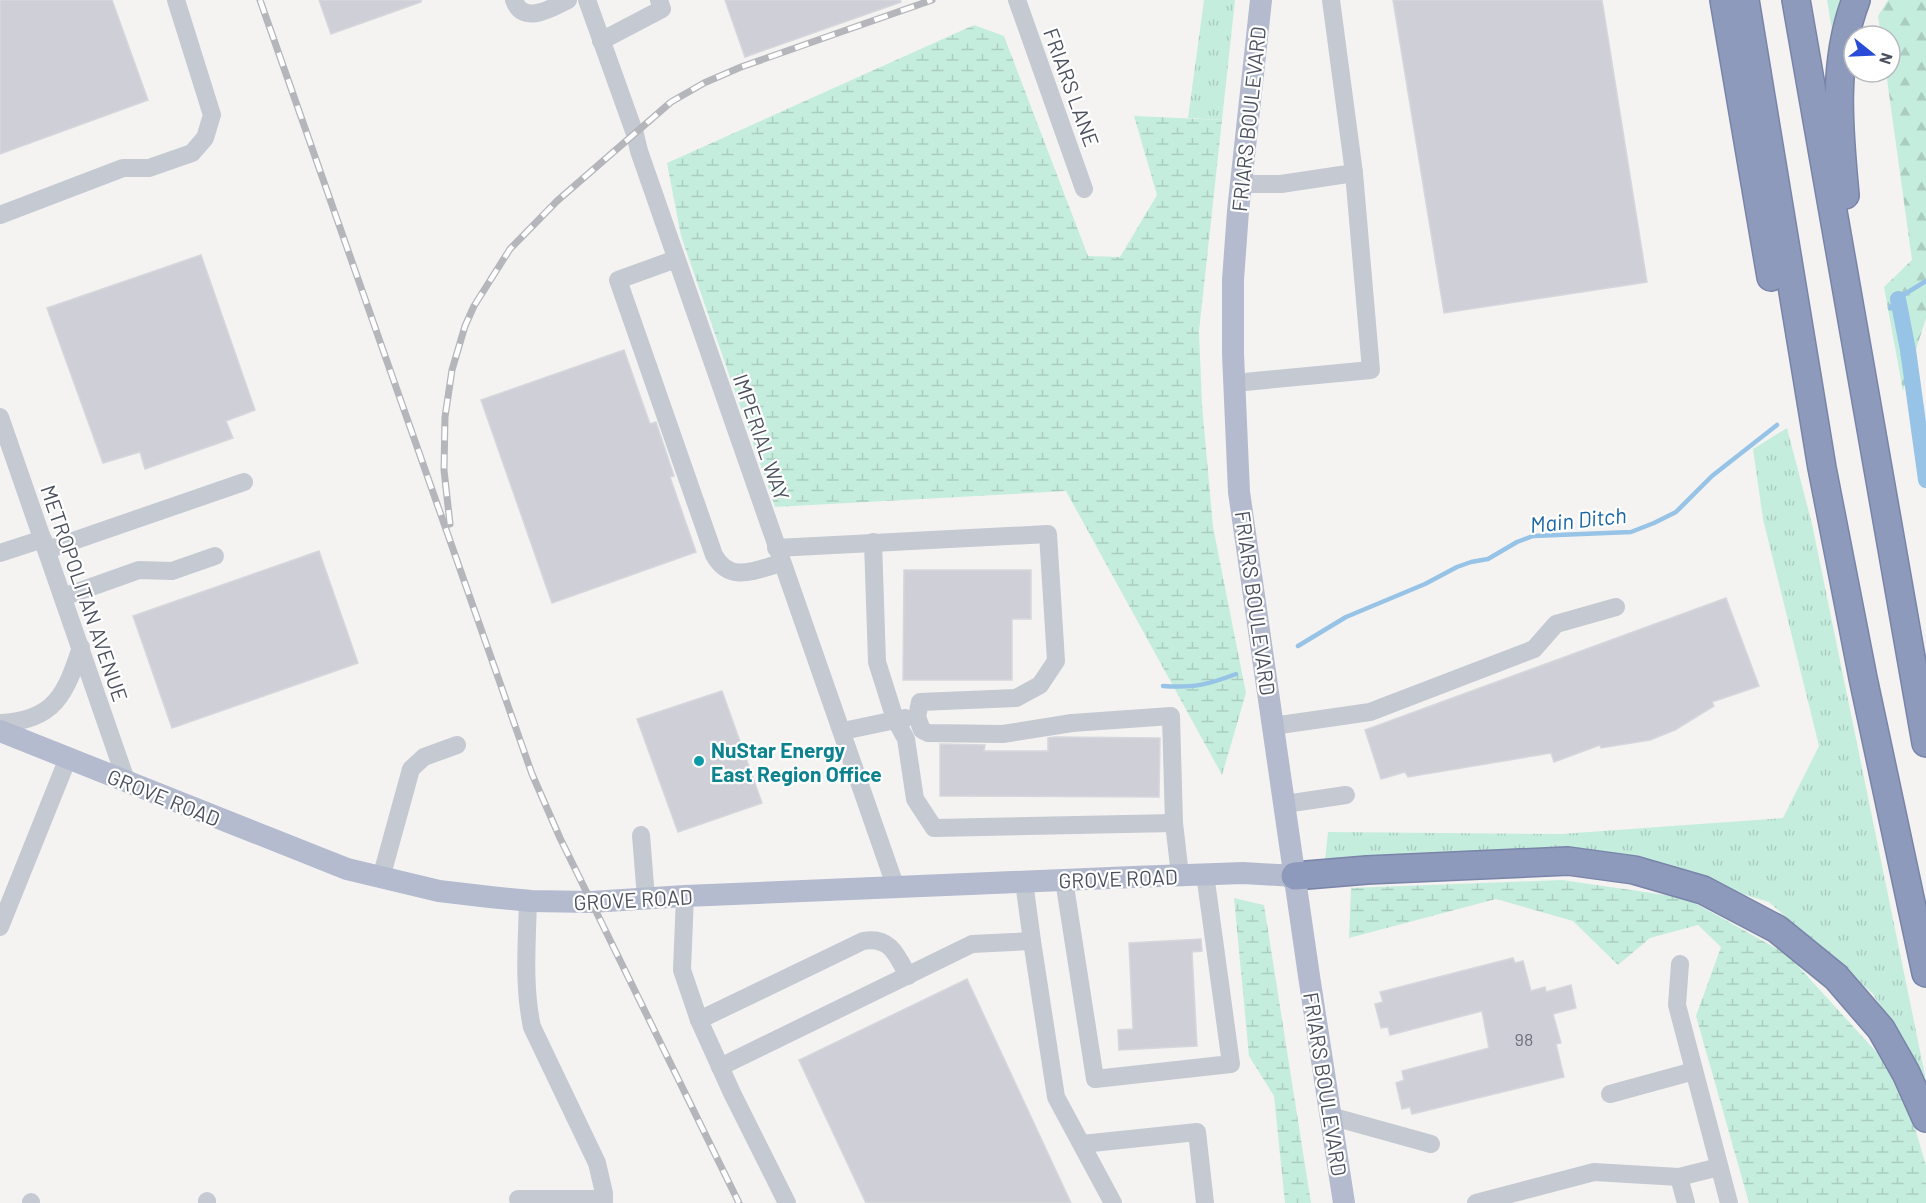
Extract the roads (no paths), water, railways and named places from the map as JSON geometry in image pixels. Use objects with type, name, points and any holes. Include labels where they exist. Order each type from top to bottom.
[{"type":"highway","points":[[1724,0],[1777,306],[1804,363]]},
{"type":"highway","points":[[1745,0],[1822,468],[1863,678],[1926,973]]},
{"type":"highway","points":[[1796,0],[1925,732]]},
{"type":"highway","points":[[1856,0],[1844,44],[1840,74],[1839,136],[1846,199],[1920,610],[1925,732]]},
{"type":"highway","points":[[1295,876],[1367,870],[1568,861],[1634,870],[1703,890],[1777,929],[1836,977],[1881,1029],[1906,1073],[1926,1118]]},
{"type":"main road","name":"FRIARS BOULEVARD","points":[[1261,0],[1233,280],[1234,383],[1239,492],[1344,1203]]},
{"type":"main road","name":"GROVE ROAD","points":[[0,731],[347,869],[439,891],[528,900],[591,902],[1205,874],[1243,873],[1295,876]]},
{"type":"street","points":[[0,215],[123,168],[149,168],[192,153],[205,138],[212,115],[176,0]]},
{"type":"street","points":[[514,0],[516,6],[523,12],[534,15],[568,0]]},
{"type":"street","name":"IMPERIAL WAY","points":[[587,0],[636,134],[639,151],[676,259],[779,556],[843,731],[896,888]]},
{"type":"street","points":[[601,41],[662,9],[658,0]]},
{"type":"street","name":"FRIARS LANE","points":[[1017,0],[1084,189]]},
{"type":"street","points":[[1234,383],[1371,370],[1354,173],[1330,0]]},
{"type":"street","points":[[1241,184],[1281,184],[1354,173]]},
{"type":"street","points":[[676,259],[618,280],[714,555],[720,566],[736,573],[779,556],[873,542],[1048,534],[1056,661],[1040,685],[1016,698],[920,702],[917,717],[922,730],[928,734],[1004,734],[1072,723],[1171,716],[1174,823],[1180,875]]},
{"type":"street","name":"METROPOLITAN AVENUE","points":[[0,417],[127,783]]},
{"type":"street","points":[[0,553],[45,545],[244,482]]},
{"type":"street","points":[[873,542],[877,662],[895,719],[906,739],[915,798],[934,828],[1174,823]]},
{"type":"street","points":[[63,597],[139,570],[172,571],[215,556]]},
{"type":"street","points":[[1274,726],[1370,711],[1534,649],[1556,624],[1616,607]]},
{"type":"street","points":[[0,723],[16,722],[38,715],[53,706],[65,690],[81,647]]},
{"type":"street","points":[[843,731],[895,719],[917,717]]},
{"type":"street","points":[[381,878],[411,769],[424,757],[457,745]]},
{"type":"street","points":[[1,924],[68,758]]},
{"type":"street","points":[[1285,804],[1346,795]]},
{"type":"street","points":[[641,835],[646,898]]},
{"type":"street","points":[[1064,880],[1095,1079],[1231,1064],[1205,874]]},
{"type":"street","points":[[1024,882],[1056,1097],[1113,1203]]},
{"type":"street","points":[[685,896],[682,970],[699,1020],[720,1067],[787,1203]]},
{"type":"street","points":[[518,1199],[604,1201],[597,1163],[532,1027],[526,973],[528,900]]},
{"type":"street","points":[[699,1020],[863,941],[875,939],[886,944],[896,953],[908,976]]},
{"type":"street","points":[[720,1067],[972,944],[1032,941]]},
{"type":"street","points":[[1680,964],[1677,1005],[1729,1203]]},
{"type":"street","points":[[1610,1094],[1694,1071]]},
{"type":"street","points":[[1330,1116],[1431,1144]]},
{"type":"street","points":[[1082,1144],[1197,1132],[1205,1203]]},
{"type":"street","points":[[1476,1203],[1594,1172],[1679,1177],[1719,1167]]},
{"type":"street","points":[[1679,1177],[1686,1203]]},
{"type":"waterway","name":"Main Ditch","points":[[1890,308],[1900,297],[1926,281]]},
{"type":"waterway","points":[[1898,299],[1908,350],[1926,480]]},
{"type":"waterway","name":"Main Ditch","points":[[1298,646],[1346,617],[1425,584],[1457,567],[1488,559],[1517,542],[1533,536],[1631,532],[1654,523],[1676,512],[1712,476],[1777,425]]},
{"type":"waterway","name":"Main Ditch","points":[[1163,686],[1200,685],[1236,674]]},
{"type":"railway","points":[[260,0],[532,774],[560,838],[739,1203]]},
{"type":"railway","points":[[450,524],[444,470],[445,417],[452,370],[465,326],[474,306],[510,249],[557,201],[671,102],[704,83],[741,67],[932,0]]},
{"type":"place","name":"NuStar Energy East Region Office","points":[[699,761]]}]
